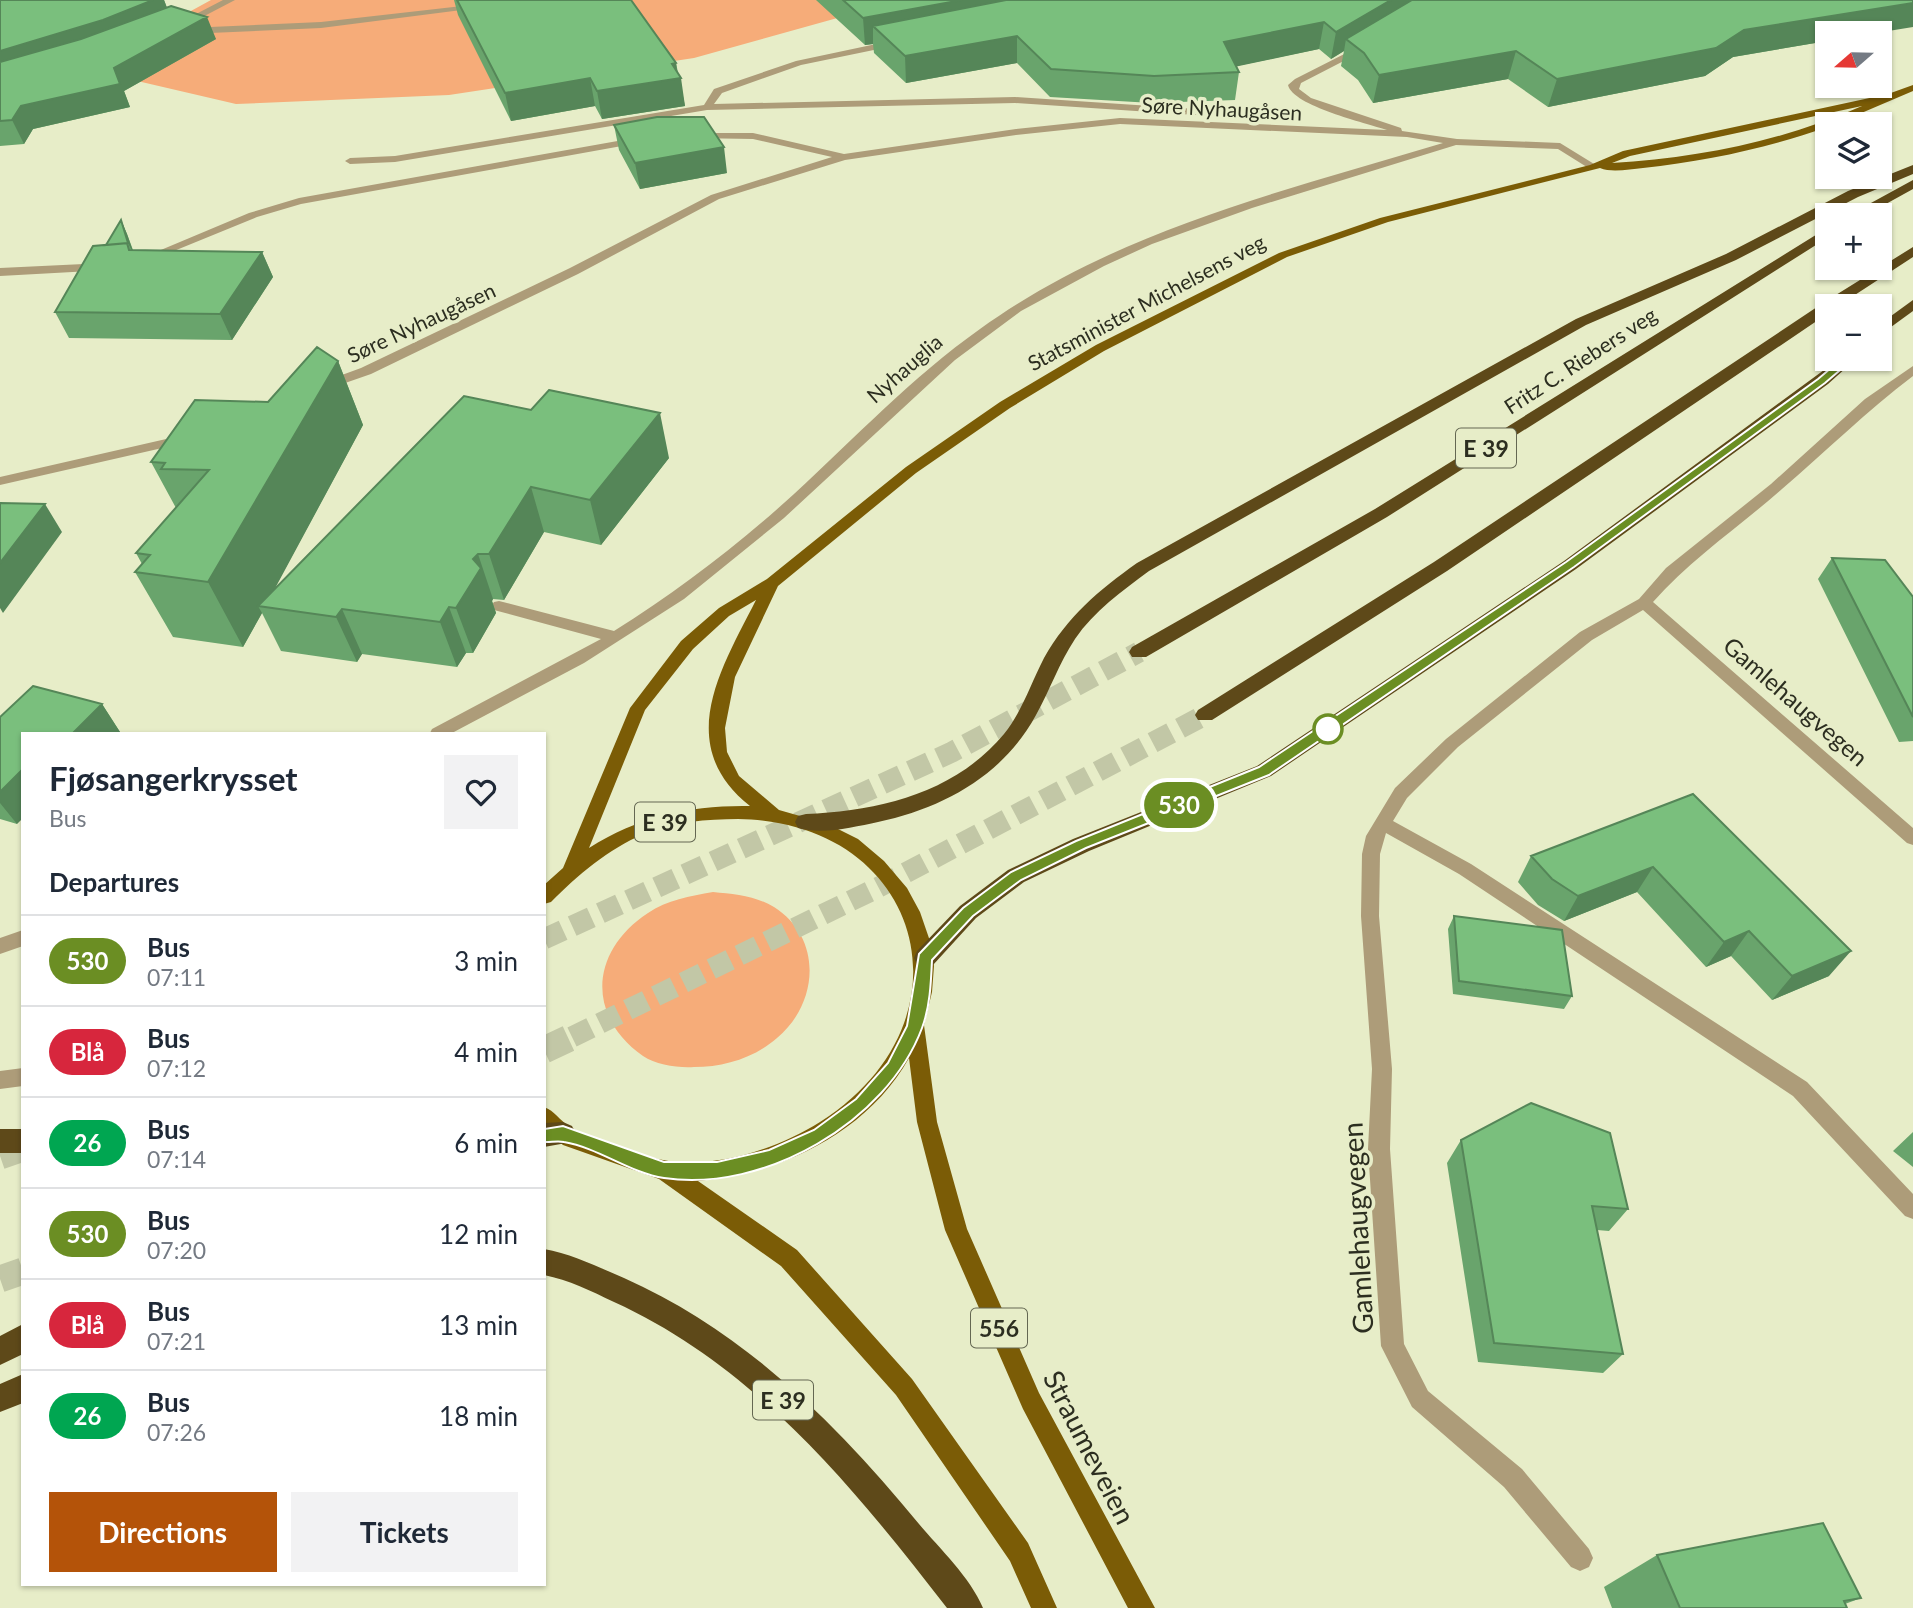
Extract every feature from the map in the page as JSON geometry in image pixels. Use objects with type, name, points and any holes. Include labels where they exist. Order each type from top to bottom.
[{"type":"highway","name":"E 39","points":[[806,822],[844,822],[899,808],[943,791],[987,764],[1012,737],[1068,635],[1105,595],[1143,567],[1581,322],[1731,257],[1853,194],[1913,169]]},
{"type":"highway","points":[[1878,203],[1913,184]]},
{"type":"highway","name":"Fritz C. Riebers veg","points":[[1139,652],[1392,506],[1815,240]]},
{"type":"highway","points":[[1848,294],[1913,251]]},
{"type":"highway","points":[[1892,321],[1913,304]]},
{"type":"highway","points":[[1205,715],[1314,651],[1443,567],[1815,316]]},
{"type":"highway","points":[[925,958],[968,912],[1016,876],[1081,845],[1264,771],[1570,565],[1834,371]]},
{"type":"highway","points":[[0,1140],[21,1141]]},
{"type":"highway","name":"E 39","points":[[546,1263],[635,1294],[723,1345],[836,1448],[967,1608]]},
{"type":"highway","points":[[0,1351],[21,1339]]},
{"type":"highway","points":[[0,1398],[21,1389]]},
{"type":"main road","name":"Statsminister Michelsens veg","points":[[1892,96],[1913,88]]},
{"type":"main road","name":"Statsminister Michelsens veg","points":[[572,868],[638,708],[687,645],[724,612],[772,583],[829,533],[911,470],[1005,405],[1100,348],[1283,255],[1339,233],[1594,167],[1626,153],[1883,98]]},
{"type":"main road","name":"Statsminister Michelsens veg","points":[[1594,167],[1663,164],[1792,134],[1835,121],[1886,98]]},
{"type":"main road","name":"Statsminister Michelsens veg","points":[[772,583],[736,651],[719,704],[716,739],[729,775],[773,814]]},
{"type":"main road","name":"E 39","points":[[546,895],[572,868],[611,843],[652,825],[695,814],[740,811],[773,814],[806,822],[852,842],[887,873],[913,912],[925,958],[923,992],[915,1027],[886,1077],[862,1104],[820,1135],[771,1157],[717,1169],[664,1170],[554,1135]]},
{"type":"main road","name":"Straumeveien","points":[[915,1027],[927,1122],[956,1230],[1031,1401],[1142,1608]]},
{"type":"main road","points":[[664,1170],[789,1258],[904,1387],[1019,1552],[1044,1608]]},
{"type":"street","points":[[171,28],[230,0]]},
{"type":"street","points":[[182,24],[210,30],[321,25],[487,3]]},
{"type":"street","points":[[707,107],[718,91],[799,63],[906,41]]},
{"type":"street","points":[[1370,44],[1298,81],[1293,85],[1294,90],[1307,100],[1373,120],[1407,134]]},
{"type":"street","points":[[350,161],[395,159],[707,107],[1015,100],[1137,106],[1318,125],[1352,132]]},
{"type":"street","name":"Søre Nyhaugåsen","points":[[316,390],[366,370],[574,271],[715,197],[844,158],[1016,132],[1120,121],[1407,134],[1457,142],[1560,146],[1594,167]]},
{"type":"street","name":"Søre Nyhaugåsen","points":[[674,136],[753,136],[800,145],[844,158]]},
{"type":"street","points":[[0,272],[123,266],[242,219],[299,201],[649,139]]},
{"type":"street","name":"Nyhauglia","points":[[440,732],[615,637],[707,575],[799,497],[932,370],[979,334],[1053,287],[1151,241],[1457,142]]},
{"type":"street","name":"Gamlehaugvegen","points":[[1580,1558],[1513,1478],[1420,1399],[1393,1346],[1379,1149],[1381,1069],[1370,916],[1371,854],[1382,823],[1401,793],[1452,743],[1586,636],[1644,603],[1671,572],[1776,487],[1870,402],[1913,370]]},
{"type":"street","points":[[0,481],[205,432]]},
{"type":"street","name":"Gamlehaugvegen","points":[[1644,603],[1913,838]]},
{"type":"street","points":[[499,606],[615,637]]},
{"type":"street","points":[[1382,823],[1465,869],[1800,1089],[1913,1209]]},
{"type":"street","points":[[0,946],[21,939]]},
{"type":"street","points":[[0,1080],[21,1077]]},
{"type":"shaded area","points":[[211,0],[902,0],[694,58],[449,95],[236,104],[133,80],[169,23]]},
{"type":"shaded area","points":[[713,892],[760,900],[790,920],[808,953],[810,971],[801,1007],[791,1024],[777,1038],[749,1056],[705,1067],[654,1062],[624,1040],[612,1022],[604,1003],[602,984],[606,964],[615,946],[629,928],[648,913],[671,902]]},
{"type":"building","points":[[0,0],[153,0],[103,20],[0,51]]},
{"type":"building","points":[[457,0],[631,0],[676,63],[672,64],[681,78],[597,91],[590,78],[505,93]]},
{"type":"building","points":[[843,0],[962,0],[863,18]]},
{"type":"building","points":[[1006,0],[1391,0],[1336,32],[1324,22],[1224,42],[1239,72],[1154,76],[1051,69],[1017,36],[905,56],[873,26]]},
{"type":"building","points":[[1412,0],[1913,0],[1913,3],[1744,30],[1716,48],[1557,79],[1516,51],[1379,75],[1364,53],[1346,39]]},
{"type":"building","points":[[171,6],[207,17],[114,68],[120,84],[21,106],[12,120],[0,121],[0,62],[81,39]]},
{"type":"building","points":[[657,117],[704,117],[724,147],[635,163],[614,125]]},
{"type":"building","points":[[121,220],[128,243],[106,245]]},
{"type":"building","points":[[127,243],[129,250],[262,252],[220,314],[55,312],[93,246]]},
{"type":"building","points":[[317,347],[338,361],[208,582],[135,572],[150,555],[136,553],[209,470],[161,469],[165,463],[151,462],[195,400],[268,402]]},
{"type":"building","points":[[549,390],[660,413],[590,500],[531,487],[489,554],[478,554],[473,559],[481,568],[456,608],[449,607],[440,622],[342,609],[336,617],[258,606],[464,396],[531,410]]},
{"type":"building","points":[[0,503],[45,504],[0,563]]},
{"type":"building","points":[[1832,558],[1885,560],[1913,597],[1913,717]]},
{"type":"building","points":[[33,686],[102,704],[74,732],[21,732],[21,771],[0,792],[0,717]]},
{"type":"building","points":[[1693,794],[1851,951],[1792,976],[1749,931],[1724,942],[1653,867],[1578,896],[1552,879],[1531,856]]},
{"type":"building","points":[[1454,916],[1562,930],[1572,996],[1459,981]]},
{"type":"building","points":[[1531,1103],[1610,1133],[1628,1209],[1592,1206],[1623,1354],[1494,1343],[1461,1140]]},
{"type":"building","points":[[1823,1523],[1861,1598],[1844,1601],[1847,1608],[1680,1608],[1657,1555]]},
{"type":"tunnel","points":[[546,938],[952,752],[1139,652]]},
{"type":"tunnel","points":[[572,1037],[877,888],[1205,715]]},
{"type":"tunnel","points":[[546,1049],[576,1035]]},
{"type":"tunnel","points":[[0,1156],[21,1149]]},
{"type":"tunnel","points":[[0,1279],[21,1272]]},
{"type":"bus line","name":"530","points":[[546,1135],[563,1134],[664,1170],[717,1169],[771,1157],[820,1135],[862,1104],[894,1068],[915,1027],[923,992],[925,958],[968,912],[1016,876],[1081,845],[1264,771],[1570,565],[1834,371]]}]
